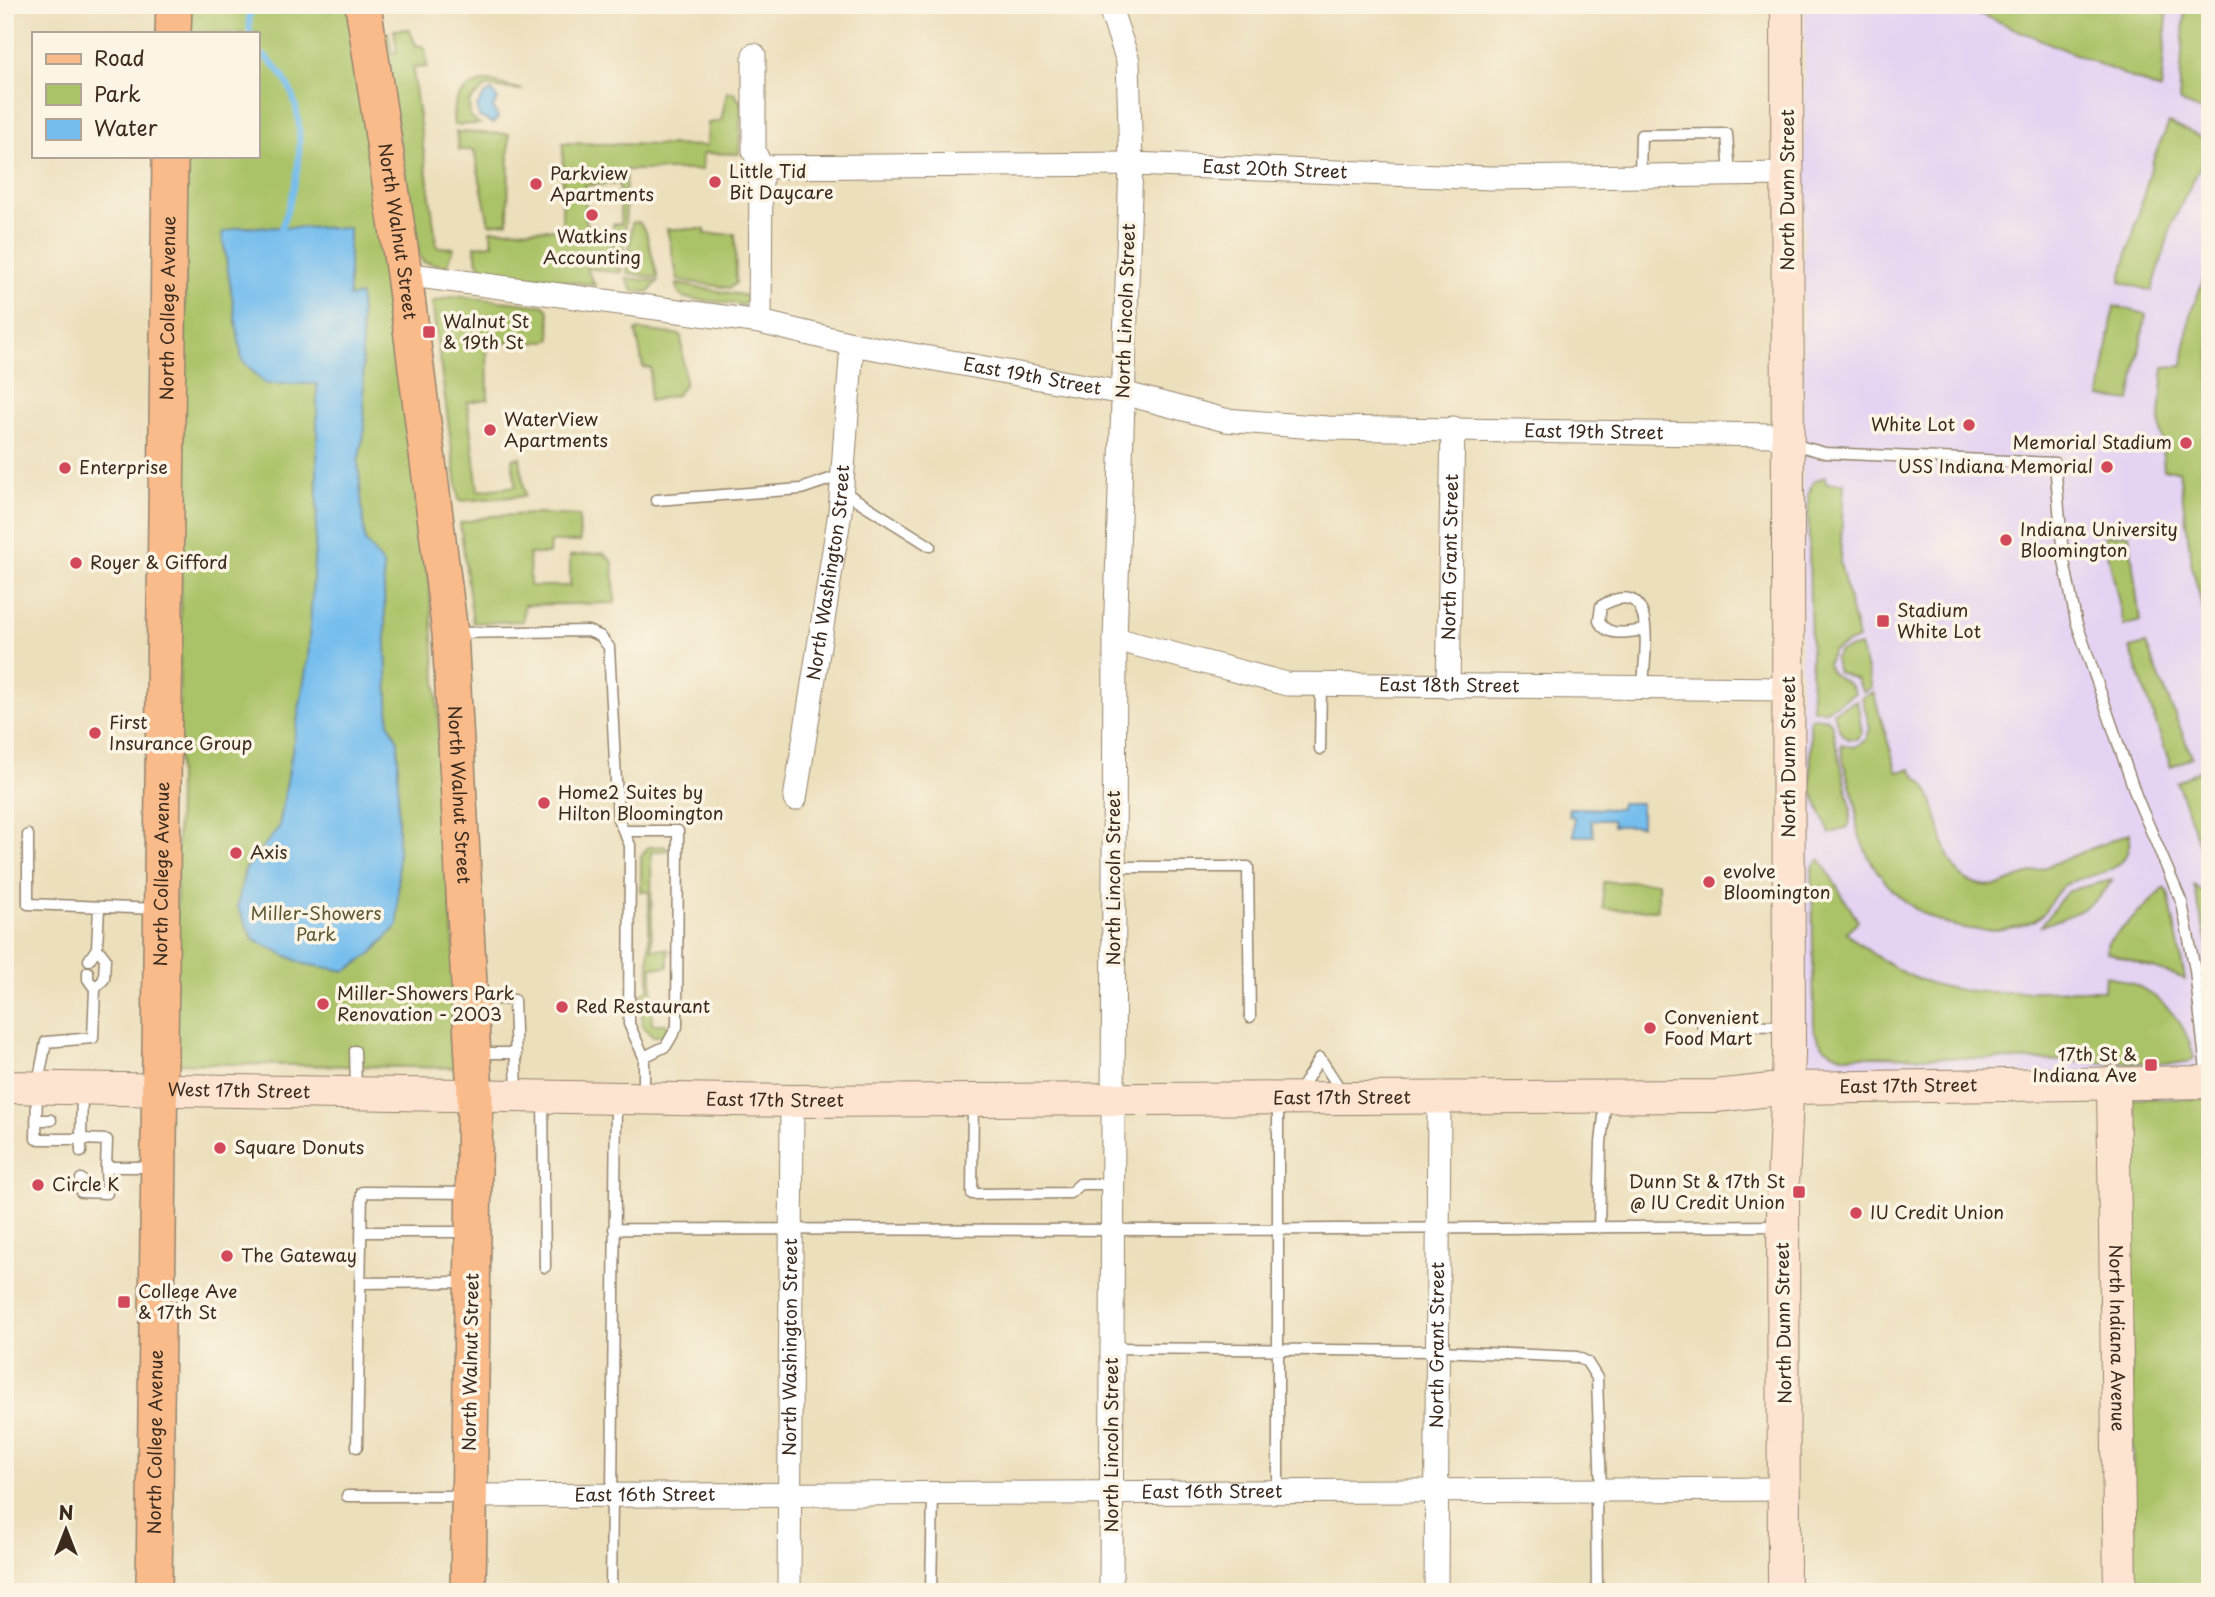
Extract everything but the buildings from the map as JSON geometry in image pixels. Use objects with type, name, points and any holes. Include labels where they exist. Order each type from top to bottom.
[{"type":"main road","points":[[173,32],[174,5]]},
{"type":"main road","name":"North Walnut Street","points":[[363,5],[404,274],[450,633],[475,1095],[468,1592]]},
{"type":"main road","name":"North Dunn Street","points":[[1784,1592],[1783,1226],[1797,811],[1789,689],[1787,5]]},
{"type":"main road","name":"North College Avenue","points":[[154,1592],[170,158]]},
{"type":"main road","name":"North Indiana Avenue","points":[[2113,1082],[2120,1592]]},
{"type":"main road","name":"East 17th Street","points":[[475,1095],[792,1101],[1114,1097],[1716,1097],[1789,1088],[2209,1082]]},
{"type":"main road","name":"West 17th Street","points":[[5,1087],[475,1095]]},
{"type":"street","name":"North Lincoln Street","points":[[1109,5],[1128,61],[1131,164],[1115,639],[1111,1592]]},
{"type":"street","points":[[754,55],[754,151],[761,167],[760,322]]},
{"type":"street","name":"East 20th Street","points":[[761,167],[1131,164],[1490,178],[1788,174]]},
{"type":"street","name":"East 19th Street","points":[[404,274],[760,322],[852,344],[1124,393],[1226,420],[1328,428],[1774,435],[1789,443]]},
{"type":"street","name":"North Washington Street","points":[[794,799],[840,512],[852,344]]},
{"type":"street","name":"North Grant Street","points":[[1448,687],[1453,428]]},
{"type":"street","name":"East 18th Street","points":[[1115,639],[1235,673],[1287,684],[1789,689]]},
{"type":"street","name":"North Grant Street","points":[[1436,1592],[1439,1493],[1439,1097]]},
{"type":"street","name":"North Washington Street","points":[[789,1592],[792,1101]]},
{"type":"street","name":"East 16th Street","points":[[470,1496],[1278,1494],[1785,1489]]},
{"type":"lane","points":[[1640,177],[1641,135],[1727,134],[1730,175]]},
{"type":"lane","points":[[1789,443],[1825,453],[2055,463],[2063,556],[2079,631],[2137,798],[2182,903],[2196,970],[2209,1082]]},
{"type":"lane","points":[[656,500],[801,489],[841,482],[930,546]]},
{"type":"lane","points":[[1643,688],[1644,630],[1642,607],[1635,600],[1624,598],[1601,606],[1599,621],[1608,631],[1621,634],[1644,630]]},
{"type":"lane","points":[[450,633],[588,631],[600,636],[609,647],[618,819],[630,845],[629,1024],[644,1058]]},
{"type":"lane","points":[[1320,749],[1321,685]]},
{"type":"lane","points":[[611,1592],[614,1228],[630,1098],[644,1058],[666,1046],[677,1027],[678,831],[624,831]]},
{"type":"lane","points":[[28,835],[28,904],[161,909]]},
{"type":"lane","points":[[1115,867],[1248,867],[1250,1017]]},
{"type":"lane","points":[[89,960],[97,948],[99,907]]},
{"type":"lane","points":[[95,989],[104,979],[105,958],[97,948]]},
{"type":"lane","points":[[81,1179],[81,1192],[107,1193],[107,1140],[36,1139],[37,1088],[46,1042],[93,1038],[95,989],[88,979],[88,972]]},
{"type":"lane","points":[[471,997],[514,1000],[516,1053],[530,1097],[545,1267]]},
{"type":"lane","points":[[1702,1025],[1789,1026]]},
{"type":"lane","points":[[1320,1044],[1320,1058],[1345,1097]]},
{"type":"lane","points":[[355,1051],[356,1093]]},
{"type":"lane","points":[[472,1053],[516,1053]]},
{"type":"lane","points":[[1278,1494],[1278,1228],[1287,1097],[1320,1058]]},
{"type":"lane","points":[[81,1152],[82,1089]]},
{"type":"lane","points":[[1599,1228],[1601,1143],[1606,1097]]},
{"type":"lane","points":[[973,1098],[972,1194],[1070,1193],[1080,1184],[1113,1184]]},
{"type":"lane","points":[[36,1120],[51,1120]]},
{"type":"lane","points":[[106,1167],[158,1167]]},
{"type":"lane","points":[[358,1447],[362,1192],[474,1193]]},
{"type":"lane","points":[[614,1228],[1113,1230],[1783,1226]]},
{"type":"lane","points":[[361,1232],[473,1232]]},
{"type":"lane","points":[[360,1283],[472,1282]]},
{"type":"lane","points":[[1112,1348],[1568,1354],[1587,1362],[1598,1378],[1600,1393],[1597,1592]]},
{"type":"lane","points":[[931,1592],[933,1494]]},
{"type":"lane","points":[[347,1496],[470,1496]]},
{"type":"shaded area","name":"Indiana University Bloomington","points":[[1805,5],[2210,5],[2210,1592],[2126,1592],[2121,1074],[1798,1075]]},
{"type":"green space","name":"Miller-Showers Park","points":[[190,5],[349,5],[424,501],[462,1068],[174,1063],[187,158],[259,158],[259,32],[189,32]]},
{"type":"green space","points":[[1958,5],[2168,5],[2161,90]]},
{"type":"green space","points":[[2185,5],[2210,5],[2210,115],[2179,101]]},
{"type":"green space","points":[[409,29],[416,45],[425,47],[427,67],[413,68],[415,89],[437,247],[454,248],[447,266],[423,262],[419,255],[381,34],[388,32],[392,53],[397,52],[394,30]]},
{"type":"green space","points":[[488,81],[523,90],[485,87],[469,102],[470,117],[480,124],[454,125],[454,108],[460,95],[472,86]]},
{"type":"green space","points":[[727,92],[734,92],[741,104],[739,154],[703,153],[702,170],[625,170],[626,200],[620,200],[619,184],[585,185],[586,225],[595,225],[596,237],[610,237],[611,261],[615,267],[622,269],[621,273],[586,268],[595,285],[485,271],[480,265],[475,246],[493,244],[490,230],[562,229],[563,143],[707,146],[708,123],[721,121]]},
{"type":"green space","points":[[2169,123],[2210,141],[2210,147],[2173,221],[2152,291],[2120,282],[2154,157]]},
{"type":"green space","points":[[456,132],[509,134],[508,222],[489,224],[474,150],[459,150]]},
{"type":"green space","points":[[620,206],[626,206],[623,264],[614,261],[613,224],[621,224]]},
{"type":"green space","points":[[639,222],[646,232],[658,278],[627,273],[632,223]]},
{"type":"green space","points":[[667,229],[705,229],[705,234],[735,234],[736,283],[730,288],[678,280]]},
{"type":"green space","name":"Memorial Stadium","points":[[2210,262],[2210,638],[2192,566],[2179,470],[2164,470],[2160,417],[2164,367],[2183,366],[2189,318]]},
{"type":"green space","points":[[626,278],[658,281],[649,292],[633,291]]},
{"type":"green space","points":[[677,284],[748,296],[747,302],[743,305],[685,298],[678,292]]},
{"type":"green space","points":[[455,296],[545,306],[549,312],[551,340],[532,343],[487,342],[488,399],[467,402],[478,491],[516,486],[512,459],[520,457],[525,496],[459,501],[432,302]]},
{"type":"green space","points":[[2114,306],[2146,314],[2130,401],[2100,397]]},
{"type":"green space","points":[[636,331],[681,335],[685,383],[677,395],[649,401],[651,368],[643,367]]},
{"type":"green space","points":[[1825,477],[1826,483],[1844,483],[1840,562],[1858,639],[1833,650],[1827,663],[1832,673],[1853,688],[1855,693],[1826,710],[1812,710],[1808,496],[1813,482]]},
{"type":"green space","points":[[492,516],[579,516],[580,542],[550,542],[549,554],[529,554],[530,586],[570,586],[570,556],[603,553],[613,562],[615,603],[524,605],[523,621],[473,623],[460,523]]},
{"type":"green space","points":[[2129,534],[2140,621],[2124,626],[2104,536]]},
{"type":"green space","points":[[2146,644],[2192,757],[2171,767],[2130,648]]},
{"type":"green space","points":[[1860,646],[1872,687],[1863,692],[1856,679],[1838,672],[1834,660],[1839,651]]},
{"type":"green space","points":[[1873,692],[1897,772],[1911,769],[1925,785],[1947,853],[1954,867],[1965,878],[1980,885],[2001,885],[2130,833],[2129,848],[2124,858],[2108,870],[2066,884],[2042,915],[2031,922],[2003,929],[1976,930],[1950,925],[1926,915],[1904,900],[1885,881],[1869,858],[1858,832],[1856,805],[1841,744],[1854,747],[1866,740],[1870,728],[1862,697]]},
{"type":"green space","points":[[1857,700],[1862,733],[1856,739],[1848,739],[1841,733],[1833,712]]},
{"type":"green space","points":[[1810,718],[1825,718],[1831,722],[1851,808],[1849,826],[1830,834],[1811,788]]},
{"type":"green space","points":[[2199,770],[2210,790],[2210,876],[2177,782]]},
{"type":"green space","points":[[664,846],[668,850],[651,852],[652,949],[668,949],[668,967],[652,967],[652,1024],[667,1024],[669,1028],[667,1036],[652,1036],[642,1025],[641,994],[649,989],[649,892],[641,891],[641,857],[648,847]]},
{"type":"green space","points":[[1820,859],[1858,921],[1846,932],[1878,958],[1908,975],[1968,991],[1999,992],[2104,990],[2105,976],[2121,980],[2150,993],[2163,1003],[2182,1028],[2194,1058],[2187,1063],[2144,1063],[1842,1056],[1832,1052],[1821,1044],[1814,1030],[1812,867]]},
{"type":"green space","points":[[2112,880],[2090,904],[2072,915],[2041,926],[2067,891]]},
{"type":"green space","points":[[1603,882],[1658,882],[1658,910],[1603,909]]},
{"type":"green space","points":[[2194,885],[2210,899],[2210,958]]},
{"type":"green space","points":[[2165,888],[2185,979],[2107,952],[2107,944],[2111,939]]},
{"type":"green space","points":[[2129,1098],[2210,1099],[2210,1592],[2134,1592]]},
{"type":"water","points":[[492,91],[498,99],[493,107],[498,118],[493,123],[479,117],[477,106],[485,94]]},
{"type":"water","points":[[240,227],[349,228],[349,297],[360,295],[365,429],[358,462],[365,541],[383,564],[389,723],[398,741],[398,925],[371,954],[346,971],[304,964],[254,940],[237,906],[245,870],[279,827],[308,658],[317,512],[317,384],[265,384],[242,360],[222,233]]},
{"type":"water","points":[[1621,803],[1641,803],[1641,826],[1613,826],[1612,820],[1591,820],[1594,836],[1574,836],[1574,817],[1569,816],[1569,808],[1620,809]]},
{"type":"waterway","points":[[250,32],[249,18],[254,5]]},
{"type":"waterway","points":[[259,53],[276,67],[289,87],[296,109],[299,157],[289,206],[281,228]]},
{"type":"place","name":"Little Tid Bit Daycare","points":[[715,182]]},
{"type":"place","name":"Parkview Apartments","points":[[536,184]]},
{"type":"place","name":"Watkins Accounting","points":[[592,215]]},
{"type":"place","name":"Walnut St & 19th St","points":[[429,332]]},
{"type":"place","name":"White Lot","points":[[1969,425]]},
{"type":"place","name":"WaterView Apartments","points":[[490,430]]},
{"type":"place","name":"Memorial Stadium","points":[[2186,443]]},
{"type":"place","name":"USS Indiana Memorial","points":[[2107,467]]},
{"type":"place","name":"Enterprise","points":[[65,468]]},
{"type":"place","name":"Indiana University Bloomington","points":[[2006,540]]},
{"type":"place","name":"Royer & Gifford","points":[[76,563]]},
{"type":"place","name":"Stadium White Lot","points":[[1883,621]]},
{"type":"place","name":"First Insurance Group","points":[[95,733]]},
{"type":"place","name":"Home2 Suites by Hilton Bloomington","points":[[544,803]]},
{"type":"place","name":"Axis","points":[[236,853]]},
{"type":"place","name":"evolve Bloomington","points":[[1709,882]]},
{"type":"place","name":"Miller-Showers Park Renovation - 2003","points":[[323,1004]]},
{"type":"place","name":"Red Restaurant","points":[[562,1007]]},
{"type":"place","name":"Convenient Food Mart","points":[[1650,1028]]},
{"type":"place","name":"17th St & Indiana Ave","points":[[2151,1065]]},
{"type":"place","name":"Square Donuts","points":[[220,1148]]},
{"type":"place","name":"Circle K","points":[[38,1185]]},
{"type":"place","name":"Dunn St & 17th St @ IU Credit Union","points":[[1799,1192]]},
{"type":"place","name":"IU Credit Union","points":[[1856,1213]]},
{"type":"place","name":"The Gateway","points":[[227,1256]]},
{"type":"place","name":"College Ave & 17th St","points":[[124,1302]]}]
